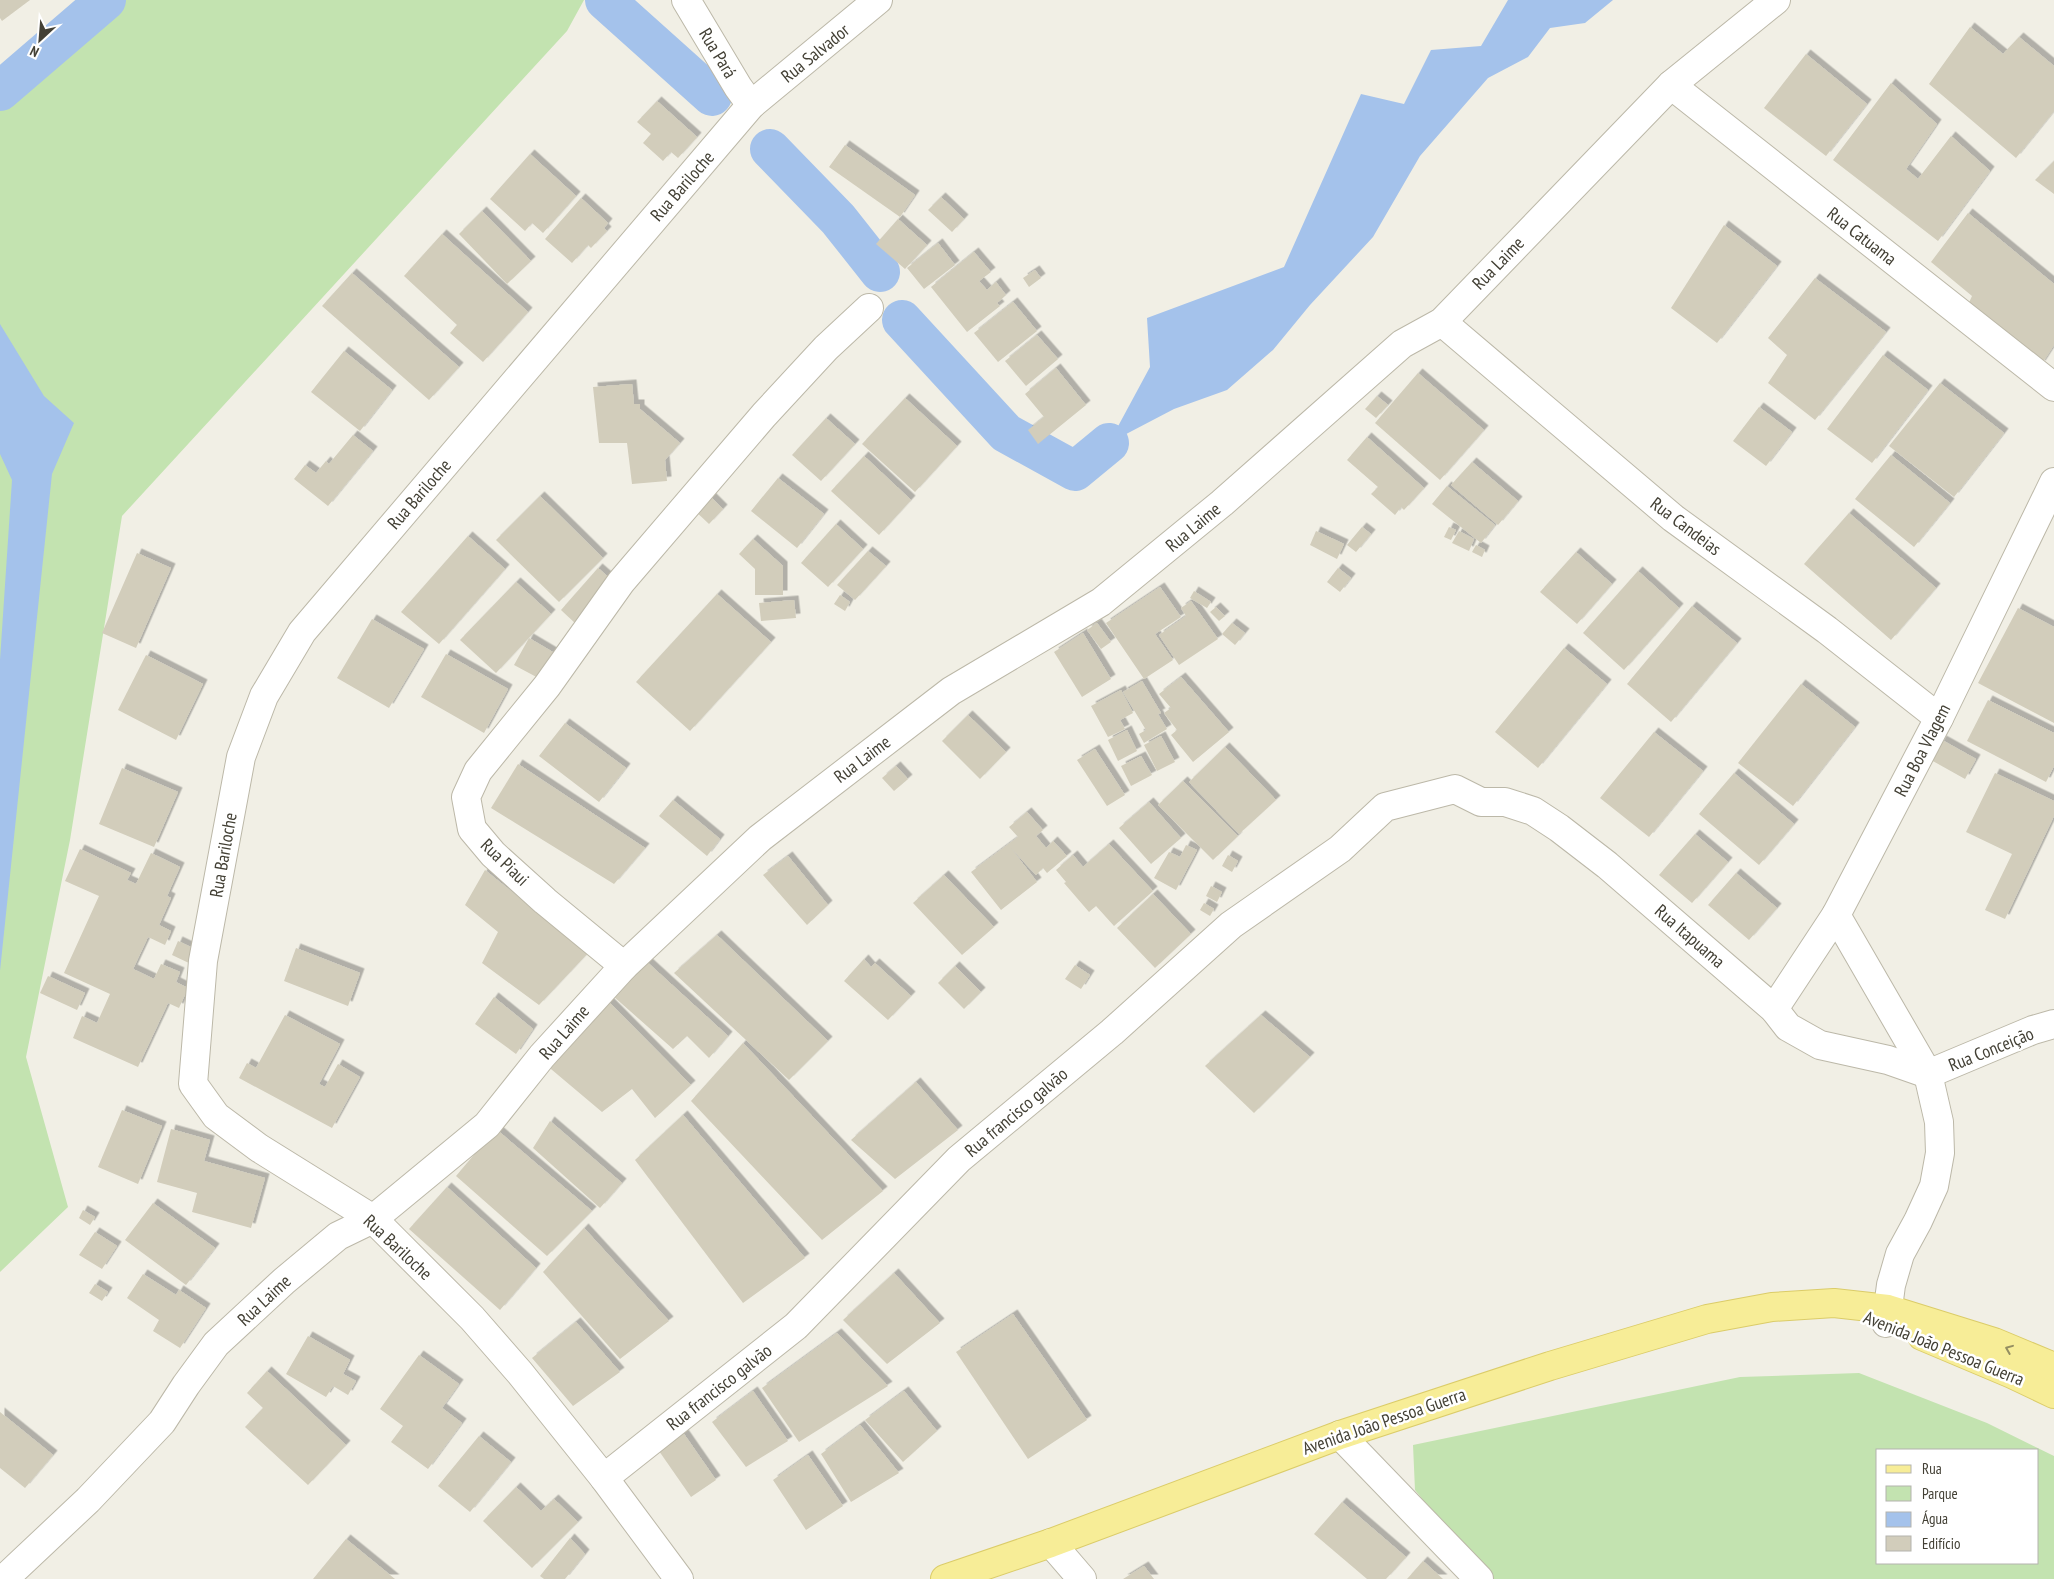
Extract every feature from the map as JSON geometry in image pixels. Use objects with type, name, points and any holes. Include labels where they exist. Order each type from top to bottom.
[{"type":"main road","name":"Avenida João Pessoa Guerra","points":[[946,1579],[1051,1543],[1340,1435],[1550,1366],[1707,1319],[1772,1307],[1834,1303],[1994,1342],[2054,1367]]},
{"type":"main road","name":"Avenida João Pessoa Guerra","points":[[1887,1316],[2054,1394]]},
{"type":"street","name":"Rua Pará","points":[[686,0],[738,87],[751,105]]},
{"type":"street","name":"Rua Salvador","points":[[751,105],[878,0]]},
{"type":"street","name":"Rua Laime","points":[[4,1579],[88,1500],[162,1422],[216,1344],[284,1281],[338,1236],[373,1219],[487,1125],[542,1056],[624,966],[760,838],[951,691],[1101,602],[1222,503],[1402,344],[1442,322],[1671,85],[1776,0]]},
{"type":"street","name":"Rua Catuama","points":[[1671,85],[2054,387]]},
{"type":"street","name":"Rua Bariloche","points":[[680,1579],[604,1478],[520,1373],[472,1318],[373,1219],[259,1148],[216,1116],[193,1084],[203,961],[241,757],[264,696],[302,632],[751,105]]},
{"type":"street","name":"Rua Piaui","points":[[624,966],[545,901],[492,854],[472,829],[466,797],[478,771],[547,686],[627,575],[764,414],[826,348],[869,308]]},
{"type":"street","name":"Rua Candeias","points":[[1442,322],[1673,518],[1827,630],[1939,718]]},
{"type":"street","name":"Rua Boa VIagem","points":[[1774,1009],[1836,915],[2047,506],[2054,482]]},
{"type":"street","name":"Rua Itapuama","points":[[1455,788],[1481,802],[1505,802],[1533,811],[1559,828],[1607,865],[1774,1009],[1788,1027],[1820,1045],[1888,1060],[1928,1074]]},
{"type":"street","name":"Rua francisco galvão","points":[[604,1478],[796,1326],[959,1159],[1112,1032],[1231,925],[1340,849],[1385,807],[1455,788]]},
{"type":"street","points":[[1836,915],[1928,1074],[1939,1122],[1940,1153],[1934,1186],[1900,1254],[1891,1285],[1887,1316]]},
{"type":"street","name":"Rua Conceição","points":[[1928,1074],[2033,1030],[2054,1024]]},
{"type":"street","points":[[1340,1435],[1479,1579]]},
{"type":"street","points":[[1051,1543],[1082,1579]]},
{"type":"green space","points":[[87,0],[584,0],[567,31],[122,516],[70,840],[26,1057],[68,1207],[0,1272],[0,111]]},
{"type":"green space","points":[[1859,1373],[1987,1423],[2054,1456],[2054,1579],[1491,1579],[1461,1547],[1415,1490],[1413,1445],[1740,1377]]},
{"type":"water","points":[[1508,0],[1613,0],[1585,23],[1550,28],[1528,57],[1488,78],[1420,156],[1373,237],[1310,305],[1273,350],[1227,390],[1174,409],[1109,443],[1150,367],[1147,318],[1284,267],[1361,94],[1404,104],[1431,50],[1481,46]]},
{"type":"water","points":[[0,324],[44,396],[74,423],[52,474],[0,971],[0,660],[12,480],[0,454]]},
{"type":"building","points":[[0,0],[30,0],[2,21],[0,18]]},
{"type":"building","points":[[1970,27],[2003,54],[2019,37],[2054,66],[2054,111],[2016,158],[1929,84]]},
{"type":"building","points":[[1806,54],[1867,104],[1826,156],[1764,108]]},
{"type":"building","points":[[1891,83],[1937,124],[1906,169],[1918,179],[1951,136],[1990,171],[1938,241],[1833,160]]},
{"type":"building","points":[[657,101],[697,137],[678,158],[671,152],[663,161],[643,143],[651,134],[637,122]]},
{"type":"building","points":[[845,145],[915,195],[900,217],[829,167]]},
{"type":"building","points":[[530,154],[576,196],[543,233],[532,223],[525,231],[490,199]]},
{"type":"building","points":[[2054,161],[2054,194],[2035,180]]},
{"type":"building","points":[[941,197],[964,219],[952,232],[928,210]]},
{"type":"building","points":[[581,198],[608,223],[604,228],[607,231],[591,248],[588,245],[572,263],[545,239]]},
{"type":"building","points":[[482,211],[531,261],[507,284],[459,234]]},
{"type":"building","points":[[1968,213],[2054,284],[2054,345],[2041,365],[1967,307],[1972,296],[1931,262]]},
{"type":"building","points":[[898,219],[927,245],[905,269],[876,244]]},
{"type":"building","points":[[1724,225],[1777,266],[1717,343],[1671,308]]},
{"type":"building","points":[[442,234],[528,312],[483,362],[450,333],[457,325],[404,276]]},
{"type":"building","points":[[938,243],[955,265],[924,289],[907,268]]},
{"type":"building","points":[[974,252],[991,272],[979,281],[987,290],[996,282],[1006,295],[997,303],[1000,306],[967,332],[931,287]]},
{"type":"building","points":[[1035,270],[1041,278],[1029,287],[1023,278]]},
{"type":"building","points":[[352,273],[459,367],[429,400],[322,306]]},
{"type":"building","points":[[1815,278],[1886,332],[1815,420],[1768,383],[1787,355],[1768,338]]},
{"type":"building","points":[[1013,302],[1037,331],[998,362],[974,333]]},
{"type":"building","points":[[1037,335],[1058,359],[1026,386],[1005,361]]},
{"type":"building","points":[[344,351],[392,390],[360,431],[311,392]]},
{"type":"building","points":[[1883,355],[1928,390],[1872,463],[1827,429]]},
{"type":"building","points":[[1056,368],[1086,405],[1038,444],[1028,430],[1044,417],[1025,394]]},
{"type":"building","points":[[1418,373],[1484,430],[1440,480],[1375,423]]},
{"type":"building","points":[[1940,383],[2004,433],[1954,497],[1889,446]]},
{"type":"building","points":[[632,384],[634,404],[640,404],[640,409],[680,443],[665,460],[667,481],[632,484],[627,443],[599,443],[593,387]]},
{"type":"building","points":[[1377,396],[1388,405],[1376,418],[1365,409]]},
{"type":"building","points":[[905,398],[957,446],[915,492],[862,444]]},
{"type":"building","points":[[1759,407],[1792,432],[1766,466],[1733,441]]},
{"type":"building","points":[[826,418],[855,444],[821,481],[792,455]]},
{"type":"building","points":[[353,435],[373,451],[328,506],[294,479],[305,465],[316,473],[326,461],[329,464]]},
{"type":"building","points":[[1367,437],[1424,488],[1404,510],[1401,507],[1395,515],[1371,494],[1378,487],[1347,460]]},
{"type":"building","points":[[1891,455],[1950,503],[1914,547],[1855,499]]},
{"type":"building","points":[[864,456],[911,500],[879,535],[831,491]]},
{"type":"building","points":[[1472,462],[1518,501],[1498,525],[1451,485]]},
{"type":"building","points":[[778,478],[824,514],[797,548],[751,511]]},
{"type":"building","points":[[1447,486],[1495,525],[1481,543],[1432,504]]},
{"type":"building","points":[[708,494],[723,509],[709,524],[693,509]]},
{"type":"building","points":[[540,496],[603,558],[559,602],[496,540]]},
{"type":"building","points":[[1849,513],[1936,588],[1891,640],[1804,564]]},
{"type":"building","points":[[836,524],[863,549],[828,587],[801,563]]},
{"type":"building","points":[[1362,527],[1371,534],[1356,552],[1347,545]]},
{"type":"building","points":[[1449,527],[1456,530],[1451,540],[1444,537]]},
{"type":"building","points":[[1316,531],[1344,544],[1337,559],[1310,545]]},
{"type":"building","points":[[1459,531],[1474,539],[1469,551],[1452,543]]},
{"type":"building","points":[[468,536],[505,569],[439,644],[401,612]]},
{"type":"building","points":[[753,539],[783,566],[783,595],[755,595],[755,569],[739,554]]},
{"type":"building","points":[[1476,545],[1485,550],[1482,557],[1472,552]]},
{"type":"building","points":[[868,551],[886,566],[855,600],[837,585]]},
{"type":"building","points":[[1576,552],[1612,584],[1577,624],[1540,592]]},
{"type":"building","points":[[137,553],[171,568],[136,648],[102,633]]},
{"type":"building","points":[[598,568],[614,582],[577,625],[561,610]]},
{"type":"building","points":[[1338,568],[1351,578],[1340,592],[1327,582]]},
{"type":"building","points":[[1638,571],[1679,608],[1624,670],[1583,633]]},
{"type":"building","points":[[516,582],[551,614],[496,673],[460,640]]},
{"type":"building","points":[[1160,587],[1181,617],[1155,634],[1173,660],[1144,679],[1106,623]]},
{"type":"building","points":[[1194,591],[1211,602],[1207,608],[1190,598]]},
{"type":"building","points":[[717,594],[771,642],[690,731],[636,682]]},
{"type":"building","points":[[840,595],[850,602],[845,611],[834,604]]},
{"type":"building","points":[[794,600],[796,618],[761,621],[759,603]]},
{"type":"building","points":[[1191,601],[1218,639],[1179,665],[1159,635],[1186,616],[1181,608]]},
{"type":"building","points":[[1692,606],[1737,643],[1671,722],[1627,684]]},
{"type":"building","points":[[1216,607],[1225,616],[1219,621],[1210,612]]},
{"type":"building","points":[[2018,608],[2054,627],[2054,723],[1978,683]]},
{"type":"building","points":[[372,619],[424,649],[389,708],[337,678]]},
{"type":"building","points":[[1097,623],[1111,642],[1101,649],[1087,630]]},
{"type":"building","points":[[1232,623],[1245,633],[1235,645],[1222,634]]},
{"type":"building","points":[[1083,633],[1111,679],[1082,697],[1054,652]]},
{"type":"building","points":[[529,638],[556,654],[542,680],[514,665]]},
{"type":"building","points":[[1564,648],[1607,684],[1538,768],[1495,732]]},
{"type":"building","points":[[446,654],[508,689],[484,733],[421,697]]},
{"type":"building","points":[[146,655],[203,684],[176,740],[118,710]]},
{"type":"building","points":[[1181,677],[1229,732],[1193,762],[1171,735],[1177,730],[1164,713],[1171,708],[1159,694]]},
{"type":"building","points":[[1142,681],[1161,713],[1158,714],[1167,729],[1144,743],[1139,734],[1146,730],[1123,692]]},
{"type":"building","points":[[1801,684],[1855,727],[1793,806],[1738,763]]},
{"type":"building","points":[[1121,690],[1133,713],[1120,720],[1125,729],[1108,737],[1091,706]]},
{"type":"building","points":[[1988,700],[2054,733],[2054,766],[2046,782],[1967,741]]},
{"type":"building","points":[[968,715],[1006,752],[980,779],[942,741]]},
{"type":"building","points":[[565,723],[626,768],[599,802],[539,756]]},
{"type":"building","points":[[1127,730],[1137,751],[1118,761],[1108,740]]},
{"type":"building","points":[[1654,732],[1703,771],[1649,837],[1600,798]]},
{"type":"building","points":[[1161,736],[1175,762],[1157,771],[1144,745]]},
{"type":"building","points":[[1942,740],[1976,759],[1965,779],[1931,760]]},
{"type":"building","points":[[1225,747],[1276,800],[1239,834],[1189,782]]},
{"type":"building","points":[[1095,749],[1125,795],[1107,806],[1077,760]]},
{"type":"building","points":[[1141,756],[1152,775],[1131,786],[1121,766]]},
{"type":"building","points":[[518,764],[645,848],[614,884],[491,808]]},
{"type":"building","points":[[896,766],[908,779],[894,791],[882,778]]},
{"type":"building","points":[[122,768],[178,792],[154,847],[99,824]]},
{"type":"building","points":[[1734,773],[1794,824],[1759,865],[1699,814]]},
{"type":"building","points":[[1995,773],[2054,801],[2054,816],[2005,919],[1985,910],[2012,854],[1966,832]]},
{"type":"building","points":[[1183,781],[1238,836],[1213,860],[1158,805]]},
{"type":"building","points":[[673,800],[720,839],[707,856],[659,816]]},
{"type":"building","points":[[1149,802],[1181,838],[1151,864],[1119,828]]},
{"type":"building","points":[[1027,812],[1043,830],[1036,836],[1046,848],[1053,841],[1067,856],[1047,873],[1043,868],[1036,875],[1011,848],[1037,882],[1001,910],[971,872],[1018,837],[1009,827]]},
{"type":"building","points":[[1695,834],[1728,862],[1692,903],[1659,875]]},
{"type":"building","points":[[1109,844],[1153,891],[1114,926],[1096,906],[1089,912],[1064,883],[1066,882],[1056,870],[1073,855],[1083,867]]},
{"type":"building","points":[[1186,845],[1197,850],[1176,890],[1154,878],[1169,852],[1180,857]]},
{"type":"building","points":[[80,849],[131,873],[127,880],[136,884],[151,853],[180,867],[167,896],[171,898],[159,925],[171,931],[165,945],[148,937],[133,969],[154,979],[161,964],[180,972],[176,982],[188,988],[179,1008],[168,1003],[138,1067],[73,1038],[82,1016],[97,1023],[110,994],[64,973],[99,896],[65,881]]},
{"type":"building","points":[[1228,855],[1238,861],[1232,872],[1222,866]]},
{"type":"building","points":[[788,856],[828,905],[807,925],[763,875]]},
{"type":"building","points":[[485,870],[588,953],[539,1005],[482,963],[498,932],[465,905]]},
{"type":"building","points":[[1736,873],[1777,908],[1749,940],[1708,905]]},
{"type":"building","points":[[944,875],[994,927],[962,955],[913,903]]},
{"type":"building","points":[[1211,886],[1222,892],[1217,902],[1206,896]]},
{"type":"building","points":[[1153,894],[1191,934],[1155,968],[1117,928]]},
{"type":"building","points":[[1204,903],[1214,909],[1210,916],[1200,910]]},
{"type":"building","points":[[717,935],[828,1041],[789,1080],[674,973]]},
{"type":"building","points":[[178,941],[197,950],[191,964],[172,955]]},
{"type":"building","points":[[296,948],[360,973],[348,1006],[284,981]]},
{"type":"building","points":[[864,959],[871,967],[875,963],[911,996],[888,1020],[844,981]]},
{"type":"building","points":[[646,961],[728,1036],[709,1058],[687,1036],[673,1049],[613,996]]},
{"type":"building","points":[[1075,965],[1090,975],[1081,989],[1065,979]]},
{"type":"building","points":[[955,966],[981,992],[964,1009],[938,983]]},
{"type":"building","points":[[48,976],[85,993],[77,1010],[40,993]]},
{"type":"building","points":[[494,997],[533,1029],[516,1054],[475,1024]]},
{"type":"building","points":[[606,999],[691,1085],[655,1118],[632,1089],[602,1112],[545,1064]]},
{"type":"building","points":[[285,1015],[340,1044],[319,1084],[325,1087],[338,1064],[360,1077],[332,1128],[239,1078],[247,1063],[256,1068]]},
{"type":"building","points":[[1261,1015],[1310,1057],[1254,1113],[1205,1066]]},
{"type":"building","points":[[743,1043],[883,1191],[822,1240],[691,1101]]},
{"type":"building","points":[[916,1082],[958,1130],[895,1179],[851,1140]]},
{"type":"building","points":[[122,1110],[162,1126],[138,1184],[98,1167]]},
{"type":"building","points":[[683,1115],[805,1258],[743,1303],[635,1160]]},
{"type":"building","points":[[550,1121],[622,1183],[600,1208],[533,1148]]},
{"type":"building","points":[[171,1129],[210,1140],[204,1161],[265,1178],[251,1228],[192,1212],[197,1193],[157,1182]]},
{"type":"building","points":[[496,1129],[592,1211],[547,1256],[456,1176]]},
{"type":"building","points":[[447,1187],[536,1268],[500,1310],[409,1229]]},
{"type":"building","points":[[153,1203],[215,1248],[186,1285],[125,1240]]},
{"type":"building","points":[[83,1210],[95,1217],[90,1225],[79,1218]]},
{"type":"building","points":[[584,1228],[669,1321],[620,1359],[543,1272]]},
{"type":"building","points":[[95,1232],[117,1246],[102,1269],[79,1255]]},
{"type":"building","points":[[894,1273],[940,1323],[887,1364],[843,1320]]},
{"type":"building","points":[[143,1274],[176,1295],[179,1290],[206,1308],[180,1348],[153,1331],[159,1320],[127,1298]]},
{"type":"building","points":[[95,1284],[108,1292],[102,1301],[89,1293]]},
{"type":"building","points":[[1013,1314],[1087,1420],[1028,1459],[956,1352]]},
{"type":"building","points":[[576,1322],[620,1372],[573,1406],[532,1358]]},
{"type":"building","points":[[837,1333],[888,1386],[799,1442],[762,1388]]},
{"type":"building","points":[[308,1336],[350,1360],[343,1374],[356,1381],[348,1395],[333,1386],[326,1397],[286,1374]]},
{"type":"building","points":[[419,1355],[459,1384],[442,1408],[462,1423],[428,1469],[391,1442],[403,1426],[380,1409]]},
{"type":"building","points":[[267,1371],[346,1445],[308,1485],[245,1427],[263,1408],[247,1393]]},
{"type":"building","points":[[753,1391],[788,1441],[746,1467],[712,1422]]},
{"type":"building","points":[[904,1391],[937,1431],[903,1462],[865,1420]]},
{"type":"building","points":[[0,1412],[53,1455],[25,1488],[0,1468]]},
{"type":"building","points":[[860,1425],[899,1473],[851,1502],[821,1454]]},
{"type":"building","points":[[684,1434],[716,1480],[691,1497],[659,1451]]},
{"type":"building","points":[[479,1436],[511,1462],[470,1512],[438,1486]]},
{"type":"building","points":[[808,1455],[843,1506],[806,1530],[773,1480]]},
{"type":"building","points":[[516,1487],[541,1511],[554,1499],[578,1522],[532,1568],[483,1521]]},
{"type":"building","points":[[1342,1502],[1406,1557],[1386,1579],[1367,1579],[1314,1534]]},
{"type":"building","points":[[570,1538],[585,1554],[565,1579],[544,1579],[540,1576]]},
{"type":"building","points":[[346,1539],[395,1579],[313,1579]]},
{"type":"building","points":[[1423,1561],[1443,1579],[1407,1579]]},
{"type":"building","points":[[1144,1566],[1154,1579],[1123,1579]]},
{"type":"waterway","points":[[0,91],[106,0]]},
{"type":"waterway","points":[[605,0],[712,96]]},
{"type":"waterway","points":[[770,149],[838,219],[880,272]]},
{"type":"waterway","points":[[902,320],[1006,433],[1075,471],[1109,443]]}]
